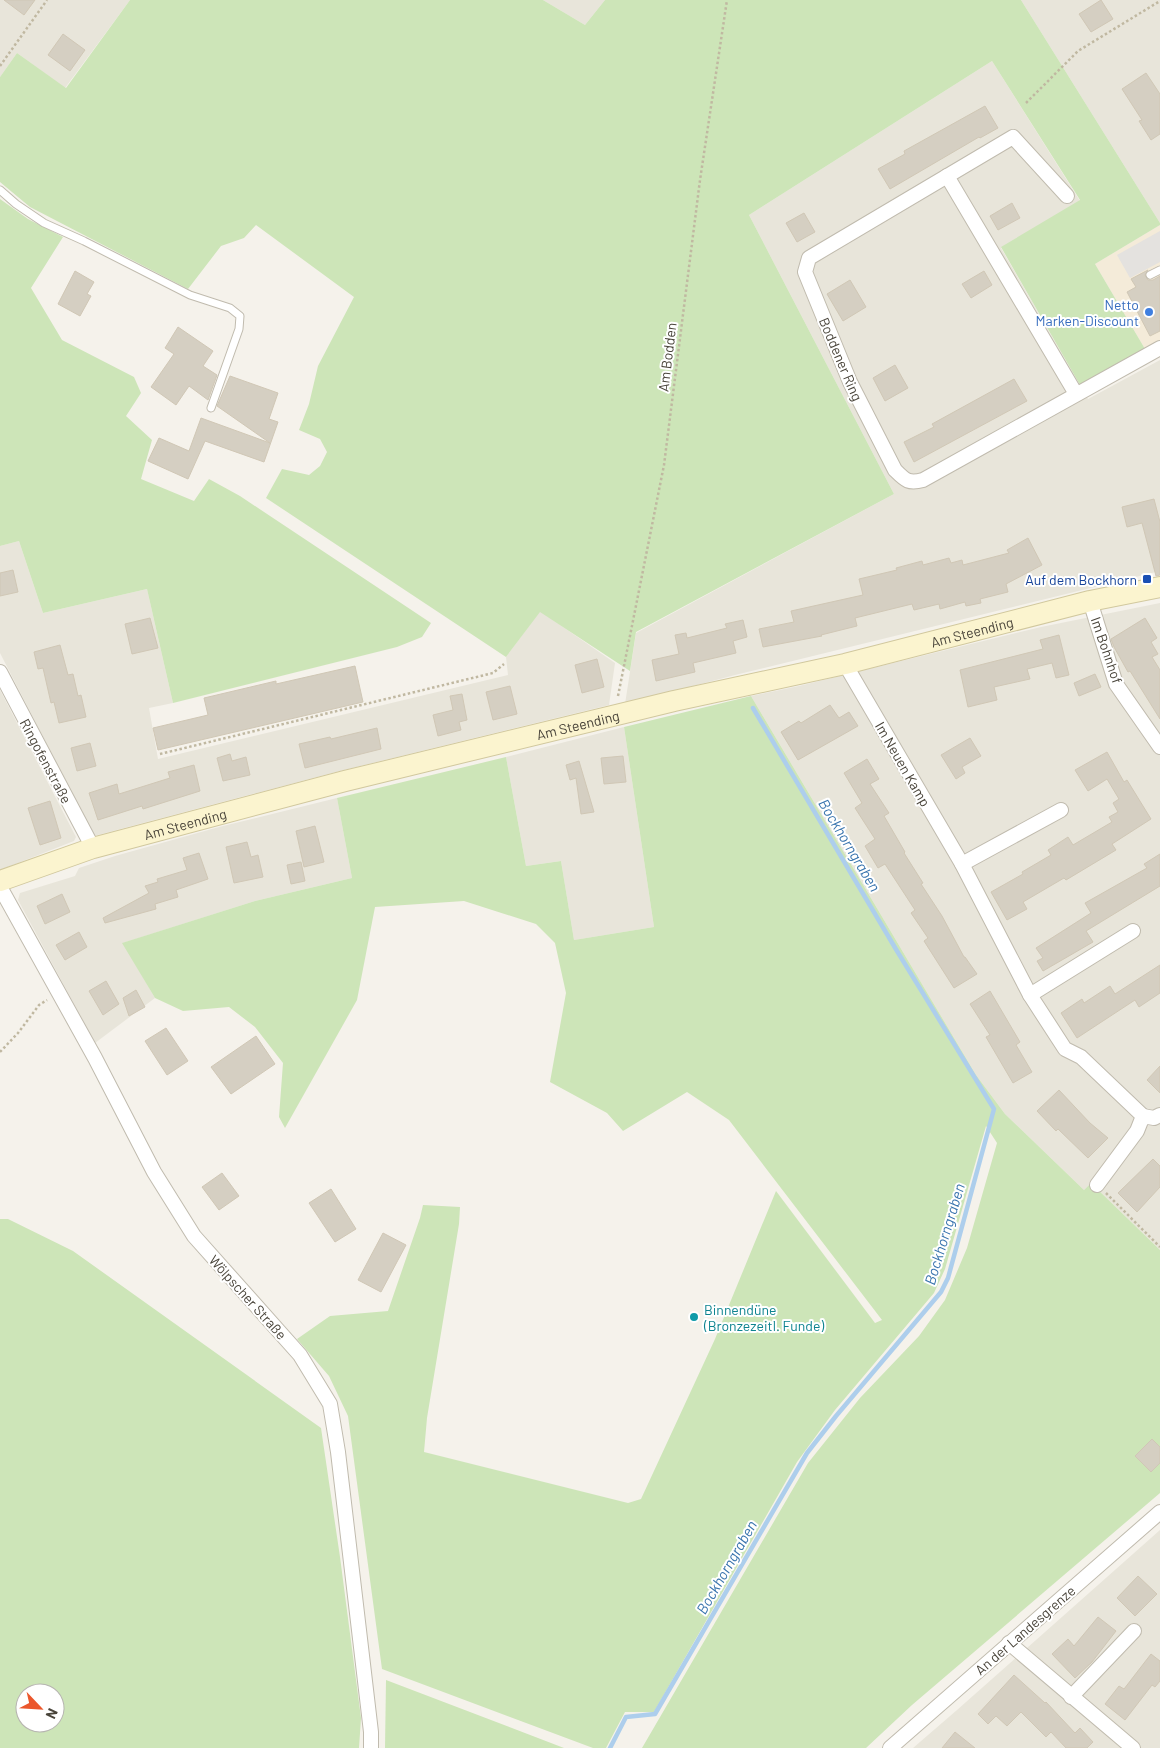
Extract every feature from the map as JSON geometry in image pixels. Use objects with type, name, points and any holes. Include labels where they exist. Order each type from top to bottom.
[{"type":"street","name":"Boddener Ring","points":[[1067,196],[1013,137],[808,258],[805,272],[850,382],[894,470],[904,480],[914,482],[923,480],[1160,348]]},
{"type":"street","points":[[947,176],[1076,394]]},
{"type":"street","name":"Am Steending","points":[[0,881],[93,848],[346,781],[616,715],[845,664],[1090,601],[1160,587]]},
{"type":"street","name":"Im Bohnhof","points":[[1090,601],[1116,684],[1160,747]]},
{"type":"street","name":"Im Neuen Kamp","points":[[845,664],[962,864],[1030,995],[1064,1050],[1081,1057],[1143,1116]]},
{"type":"street","name":"Ringofenstraße","points":[[0,672],[93,848]]},
{"type":"street","points":[[962,864],[1061,810]]},
{"type":"street","name":"Wölpscher Straße","points":[[0,887],[95,1058],[154,1172],[194,1236],[300,1355],[330,1404],[338,1452],[370,1722],[371,1748]]},
{"type":"street","points":[[1030,995],[1133,931]]},
{"type":"street","points":[[1097,1185],[1137,1132],[1143,1116],[1154,1118],[1160,1115]]},
{"type":"street","name":"An der Landesgrenze","points":[[890,1748],[1160,1512]]},
{"type":"street","points":[[1071,1697],[1134,1631]]},
{"type":"street","points":[[1009,1643],[1133,1748]]},
{"type":"lane","points":[[0,190],[16,204],[44,223],[84,241],[190,295],[230,308],[240,316],[239,329],[211,408]]},
{"type":"lane","points":[[1150,275],[1160,270]]},
{"type":"path","points":[[0,66],[47,0]]},
{"type":"path","name":"Am Bodden","points":[[616,715],[617,698],[664,465],[700,180],[728,0]]},
{"type":"path","points":[[1026,103],[1078,51],[1160,1]]},
{"type":"path","points":[[160,754],[493,673],[504,664]]},
{"type":"path","points":[[0,1052],[39,1005],[59,993]]},
{"type":"path","points":[[1097,1185],[1160,1247]]},
{"type":"shaded area","points":[[0,0],[130,0],[65,88],[17,53],[0,77]]},
{"type":"shaded area","points":[[543,0],[605,0],[585,25]]},
{"type":"shaded area","points":[[1021,0],[1160,0],[1160,223]]},
{"type":"shaded area","points":[[992,61],[1080,201],[1001,248],[1088,399],[1160,360],[1160,571],[735,675],[625,704],[636,633],[894,494],[749,215]]},
{"type":"shaded area","points":[[1160,225],[1160,340],[1145,349],[1095,264]]},
{"type":"shaded area","points":[[1160,231],[1160,262],[1130,278],[1117,255]]},
{"type":"shaded area","points":[[19,541],[43,613],[147,589],[173,703],[149,708],[158,759],[508,675],[506,657],[540,611],[615,663],[609,705],[332,773],[94,836],[0,653],[0,546]]},
{"type":"shaded area","points":[[1160,603],[1160,1250],[1091,1183],[1084,1190],[1005,1114],[976,1075],[751,696],[1041,627]]},
{"type":"shaded area","points":[[0,690],[76,837],[74,841],[0,870]]},
{"type":"shaded area","points":[[624,727],[654,927],[574,940],[561,861],[526,866],[506,757]]},
{"type":"shaded area","points":[[337,798],[352,878],[255,901],[123,943],[155,998],[95,1043],[18,900],[20,893],[75,876],[79,868],[115,856],[219,827]]},
{"type":"shaded area","points":[[1160,1530],[1160,1748],[913,1748],[957,1710]]},
{"type":"green space","points":[[130,0],[543,0],[585,25],[605,0],[1021,0],[1160,223],[1160,225],[1095,264],[1145,349],[1080,385],[1001,247],[1080,200],[992,61],[749,215],[894,494],[636,632],[630,671],[540,612],[506,657],[266,498],[282,469],[309,475],[320,466],[327,452],[320,439],[299,430],[309,404],[318,366],[354,297],[256,225],[244,238],[221,246],[188,289],[30,207],[0,182],[0,77],[17,53],[66,88]]},
{"type":"green space","points":[[0,199],[28,219],[63,237],[31,288],[62,340],[134,377],[141,393],[126,416],[152,440],[141,479],[194,501],[209,479],[240,496],[431,623],[422,637],[397,647],[173,703],[147,589],[43,613],[19,541],[0,546]]},
{"type":"green space","points":[[751,696],[976,1075],[1005,1114],[1084,1190],[1091,1183],[1160,1250],[1160,1493],[912,1705],[866,1748],[642,1748],[808,1463],[860,1398],[919,1336],[945,1300],[967,1248],[997,1143],[986,1126],[945,1269],[934,1293],[835,1410],[797,1462],[654,1712],[625,1712],[606,1748],[593,1748],[382,1669],[348,1416],[329,1376],[297,1339],[330,1316],[388,1311],[423,1205],[460,1207],[459,1224],[427,1418],[424,1452],[628,1503],[641,1499],[715,1339],[776,1191],[875,1323],[882,1320],[729,1120],[687,1092],[623,1131],[607,1113],[550,1082],[566,993],[555,943],[536,924],[464,901],[375,907],[357,1000],[285,1128],[279,1117],[283,1063],[255,1027],[229,1007],[183,1011],[155,998],[122,943],[255,901],[352,878],[337,798],[506,757],[526,866],[561,861],[574,940],[654,927],[624,727]]},
{"type":"green space","points":[[0,1219],[8,1219],[73,1251],[321,1428],[361,1718],[359,1748],[0,1748]]},
{"type":"green space","points":[[386,1680],[564,1748],[385,1748]]},
{"type":"building","points":[[4,0],[35,0],[24,15]]},
{"type":"building","points":[[1101,0],[1113,19],[1091,32],[1079,14]]},
{"type":"building","points":[[63,34],[85,50],[70,71],[48,55]]},
{"type":"building","points":[[1146,73],[1160,94],[1160,134],[1151,140],[1139,121],[1142,120],[1122,89]]},
{"type":"building","points":[[985,106],[998,128],[979,137],[890,189],[878,169],[905,154],[904,151]]},
{"type":"building","points":[[1012,203],[1020,218],[998,230],[990,216]]},
{"type":"building","points":[[804,213],[815,232],[797,242],[786,223]]},
{"type":"building","name":"Netto Marken-Discount","points":[[1148,270],[1145,275],[1148,280],[1153,280],[1160,276],[1160,331],[1150,336],[1127,292],[1136,287],[1131,279]]},
{"type":"building","points":[[75,271],[94,282],[87,294],[91,296],[80,316],[58,304]]},
{"type":"building","points":[[984,271],[992,285],[971,298],[962,284]]},
{"type":"building","points":[[850,280],[866,307],[843,321],[827,294]]},
{"type":"building","points":[[178,327],[213,351],[203,366],[217,375],[208,400],[189,386],[176,405],[151,387],[174,354],[165,348]]},
{"type":"building","points":[[895,365],[908,388],[885,401],[873,378]]},
{"type":"building","points":[[230,376],[278,393],[269,419],[278,422],[264,462],[205,441],[188,479],[148,461],[159,438],[189,451],[201,418],[270,443],[217,406]]},
{"type":"building","points":[[1014,379],[1027,401],[914,462],[904,442],[934,427],[932,424]]},
{"type":"building","points":[[1154,499],[1160,522],[1160,575],[1156,576],[1142,523],[1127,527],[1122,507]]},
{"type":"building","points":[[1028,538],[1042,565],[1006,584],[1008,592],[980,599],[981,603],[966,606],[965,602],[940,609],[939,604],[914,610],[912,604],[855,618],[857,626],[822,636],[763,647],[759,629],[794,622],[791,611],[863,595],[859,579],[897,570],[896,568],[922,561],[923,565],[949,558],[951,563],[962,560],[963,565],[1009,553],[1007,550]]},
{"type":"building","points":[[13,570],[18,592],[0,596],[0,573]]},
{"type":"building","points":[[150,618],[158,648],[132,654],[125,624]]},
{"type":"building","points":[[1145,618],[1157,638],[1151,642],[1158,654],[1152,657],[1160,670],[1160,719],[1130,671],[1128,672],[1111,639]]},
{"type":"building","points":[[743,620],[747,637],[733,641],[736,653],[693,663],[695,672],[656,681],[652,660],[679,654],[675,635],[686,633],[687,638],[727,628],[725,624]]},
{"type":"building","points":[[1059,635],[1069,675],[1056,678],[1052,663],[1027,669],[1030,679],[994,687],[997,700],[968,707],[960,670],[1043,649],[1040,640]]},
{"type":"building","points":[[60,645],[68,675],[73,674],[78,696],[81,695],[86,717],[59,723],[54,702],[51,703],[43,668],[38,669],[34,652]]},
{"type":"building","points":[[597,659],[604,687],[582,693],[575,665]]},
{"type":"building","points":[[355,666],[363,702],[158,750],[153,728],[208,715],[204,698],[276,681],[276,684]]},
{"type":"building","points":[[1095,674],[1101,687],[1079,696],[1074,683]]},
{"type":"building","points":[[510,686],[517,714],[493,720],[486,692]]},
{"type":"building","points":[[462,694],[467,720],[459,722],[461,730],[438,736],[433,715],[453,710],[450,696]]},
{"type":"building","points":[[830,705],[839,718],[849,712],[858,726],[798,760],[781,732],[799,721],[801,723]]},
{"type":"building","points":[[377,728],[381,749],[305,768],[299,744],[330,737],[331,739]]},
{"type":"building","points":[[970,738],[981,756],[962,767],[965,773],[956,779],[941,755]]},
{"type":"building","points":[[90,743],[96,766],[77,771],[71,748]]},
{"type":"building","points":[[1107,752],[1124,782],[1127,780],[1151,819],[1112,844],[1116,850],[1066,880],[1064,878],[1023,902],[1027,909],[1007,920],[991,892],[1051,855],[1048,850],[1068,837],[1073,845],[1112,822],[1109,817],[1118,812],[1113,803],[1119,799],[1107,779],[1088,791],[1075,770]]},
{"type":"building","points":[[230,754],[232,761],[246,757],[250,775],[223,781],[217,758]]},
{"type":"building","points":[[623,756],[626,782],[604,784],[601,758]]},
{"type":"building","points":[[867,759],[879,779],[870,784],[889,813],[884,816],[923,883],[921,884],[942,916],[964,957],[977,974],[954,988],[924,941],[928,938],[911,913],[915,910],[885,864],[878,868],[865,846],[875,839],[855,808],[862,803],[844,773]]},
{"type":"building","points":[[579,761],[594,812],[581,814],[576,778],[570,780],[566,765]]},
{"type":"building","points":[[194,765],[200,791],[143,809],[142,806],[98,820],[89,793],[117,784],[119,794],[170,778],[168,772]]},
{"type":"building","points":[[50,801],[61,838],[40,845],[28,808]]},
{"type":"building","points":[[315,826],[324,862],[304,867],[296,831]]},
{"type":"building","points":[[247,842],[251,857],[258,855],[263,877],[234,883],[226,847]]},
{"type":"building","points":[[199,853],[208,879],[176,890],[178,897],[155,904],[156,909],[105,923],[103,918],[149,893],[145,886],[158,882],[157,879],[187,870],[183,858]]},
{"type":"building","points":[[1160,854],[1160,886],[1086,931],[1093,942],[1043,971],[1037,961],[1043,958],[1036,948],[1091,913],[1085,903],[1147,868],[1144,864]]},
{"type":"building","points":[[301,862],[305,881],[291,884],[287,865]]},
{"type":"building","points":[[62,894],[70,912],[45,924],[37,906]]},
{"type":"building","points":[[79,932],[87,947],[65,960],[56,945]]},
{"type":"building","points":[[1160,965],[1160,993],[1139,1007],[1135,1000],[1077,1038],[1061,1013],[1082,999],[1084,1003],[1110,986],[1115,994]]},
{"type":"building","points":[[106,981],[119,1004],[103,1015],[89,991]]},
{"type":"building","points":[[136,990],[145,1007],[129,1016],[123,998]]},
{"type":"building","points":[[990,991],[1020,1042],[1016,1045],[1032,1072],[1013,1083],[986,1037],[990,1035],[970,1004]]},
{"type":"building","points":[[166,1028],[188,1061],[167,1075],[145,1041]]},
{"type":"building","points":[[256,1036],[275,1064],[231,1094],[211,1067]]},
{"type":"building","points":[[1160,1066],[1160,1093],[1147,1080]]},
{"type":"building","points":[[1059,1090],[1090,1123],[1108,1138],[1088,1158],[1058,1129],[1056,1131],[1037,1111]]},
{"type":"building","points":[[1153,1159],[1160,1166],[1160,1187],[1137,1212],[1118,1193]]},
{"type":"building","points":[[222,1173],[239,1196],[219,1210],[202,1187]]},
{"type":"building","points":[[331,1189],[356,1229],[335,1242],[309,1203]]},
{"type":"building","points":[[383,1233],[406,1245],[381,1292],[358,1280]]},
{"type":"building","points":[[1152,1439],[1160,1447],[1160,1463],[1151,1472],[1135,1456]]},
{"type":"building","points":[[1138,1576],[1157,1594],[1135,1616],[1117,1598]]},
{"type":"building","points":[[1098,1617],[1116,1631],[1092,1662],[1075,1678],[1052,1654],[1068,1639],[1074,1646]]},
{"type":"building","points":[[1151,1654],[1160,1661],[1160,1681],[1155,1687],[1152,1685],[1125,1720],[1105,1704],[1119,1686],[1124,1689]]},
{"type":"building","points":[[1014,1675],[1046,1702],[1075,1733],[1080,1728],[1093,1742],[1087,1748],[1066,1748],[1051,1732],[1046,1737],[1021,1712],[1007,1726],[996,1716],[988,1724],[978,1714]]},
{"type":"building","points":[[955,1732],[975,1748],[942,1748]]},
{"type":"waterway","name":"Bockhorngraben","points":[[610,1748],[626,1717],[655,1714],[807,1453],[941,1292],[948,1278],[994,1109],[897,951],[753,708]]},
{"type":"place","name":"Netto Marken-Discount","points":[[1149,312]]},
{"type":"place","name":"Auf dem Bockhorn","points":[[1147,579]]},
{"type":"place","name":"Binnendüne (Bronzezeitl. Funde)","points":[[694,1317]]}]
